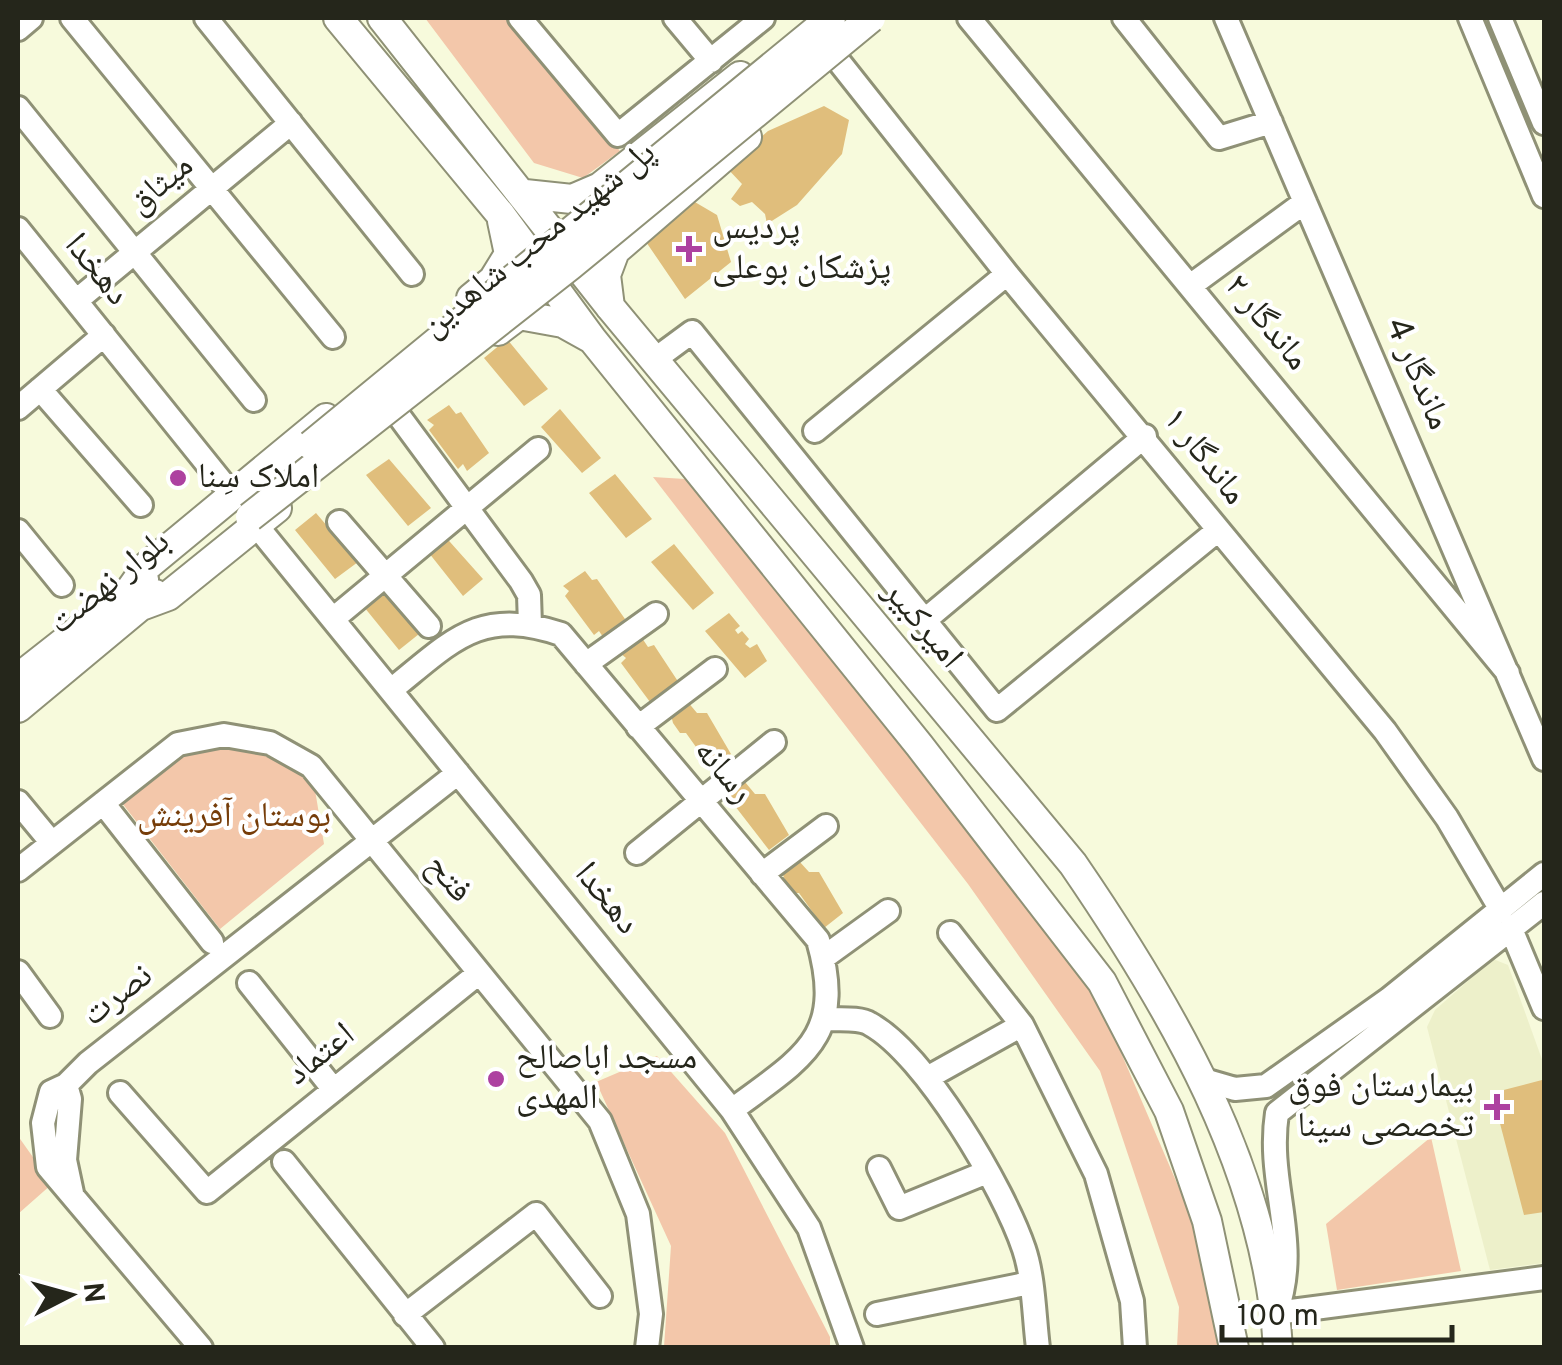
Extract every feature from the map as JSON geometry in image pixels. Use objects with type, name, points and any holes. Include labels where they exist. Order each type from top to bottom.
[{"type":"main road","points":[[338,18],[501,215],[592,339],[919,745],[1102,982],[1169,1111],[1207,1221],[1234,1348]]},
{"type":"main road","name":"امیرکبیر","points":[[382,18],[610,308],[1073,864],[1138,958],[1204,1080],[1250,1206],[1276,1313],[1278,1348]]},
{"type":"main road","points":[[524,194],[572,199],[600,186],[818,18]]},
{"type":"main road","name":"پل شهید محب شاهدین","points":[[245,510],[818,18]]},
{"type":"main road","points":[[610,308],[606,274],[614,251],[836,58],[874,18]]},
{"type":"main road","name":"پل شهید محب شاهدین","points":[[245,510],[571,265],[874,18]]},
{"type":"main road","points":[[600,186],[596,203],[600,216],[618,232],[635,232]]},
{"type":"main road","points":[[245,510],[493,280],[508,254],[501,215]]},
{"type":"main road","points":[[493,280],[516,290],[519,315]]},
{"type":"main road","points":[[245,510],[396,412],[519,315],[563,323],[592,339]]},
{"type":"main road","name":"بلوار نهضت","points":[[18,708],[136,598],[245,510]]},
{"type":"main road","name":"بلوار نهضت","points":[[18,678],[136,598]]},
{"type":"main road","points":[[919,745],[931,750],[944,747],[952,737],[950,718]]},
{"type":"main road","points":[[957,796],[952,777],[958,766],[977,760],[994,771]]},
{"type":"street","points":[[18,29],[31,18]]},
{"type":"street","points":[[72,18],[136,91],[333,337]]},
{"type":"street","points":[[207,18],[412,274]]},
{"type":"street","points":[[520,18],[618,135],[763,18]]},
{"type":"street","points":[[675,18],[740,76]]},
{"type":"street","name":"ماندگار ۲","points":[[969,18],[1508,674]]},
{"type":"street","points":[[1124,18],[1219,138],[1271,122]]},
{"type":"street","name":"ماندگار 4","points":[[1226,18],[1544,759]]},
{"type":"street","points":[[1470,18],[1544,196]]},
{"type":"street","points":[[1500,18],[1544,122]]},
{"type":"street","points":[[1490,62],[1515,52]]},
{"type":"street","name":"ماندگار ۱","points":[[836,58],[1007,274],[1145,436],[1217,531],[1384,731],[1447,818],[1506,920],[1544,1008]]},
{"type":"street","points":[[18,108],[254,400]]},
{"type":"street","name":"میثاق","points":[[76,301],[291,123]]},
{"type":"street","points":[[1190,286],[1305,202]]},
{"type":"street","name":"دهخدا","points":[[18,228],[732,1110],[809,1228],[852,1342]]},
{"type":"street","points":[[815,431],[1007,274]]},
{"type":"street","points":[[654,360],[692,332],[997,710],[1217,531]]},
{"type":"street","points":[[18,405],[104,336]]},
{"type":"street","points":[[40,389],[141,505]]},
{"type":"street","points":[[391,690],[469,630],[494,622],[530,625],[529,596],[522,581],[396,412]]},
{"type":"street","points":[[926,620],[1145,436]]},
{"type":"street","points":[[333,619],[538,449]]},
{"type":"street","points":[[339,522],[429,626]]},
{"type":"street","points":[[18,531],[62,585]]},
{"type":"street","points":[[586,664],[656,614]]},
{"type":"street","name":"رسانه","points":[[530,625],[560,634],[818,940],[829,979],[825,1020]]},
{"type":"street","points":[[638,727],[715,670]]},
{"type":"street","name":"فتح","points":[[18,870],[178,744],[224,735],[270,743],[310,766],[600,1121],[638,1214],[651,1314],[647,1348]]},
{"type":"street","points":[[637,853],[774,742]]},
{"type":"street","name":"نصرت","points":[[200,1348],[72,1192],[65,1150],[70,1100],[66,1086],[88,1063],[458,772]]},
{"type":"street","points":[[18,802],[52,843]]},
{"type":"street","points":[[103,802],[212,942]]},
{"type":"street","points":[[762,874],[826,826]]},
{"type":"street","points":[[1544,874],[1506,920],[1396,1007],[1277,1113],[1272,1143],[1288,1274],[1276,1313],[1544,1278]]},
{"type":"street","points":[[1506,920],[1544,903]]},
{"type":"street","points":[[823,958],[888,911]]},
{"type":"street","points":[[950,933],[1022,1025],[1096,1174],[1132,1301],[1134,1348]]},
{"type":"street","points":[[18,972],[50,1016]]},
{"type":"street","name":"اعتماد","points":[[120,1093],[206,1192],[480,972]]},
{"type":"street","points":[[248,982],[334,1090]]},
{"type":"street","points":[[1204,1080],[1235,1088],[1266,1086],[1396,1007]]},
{"type":"street","points":[[732,1110],[806,1055],[825,1020],[867,1021],[901,1048],[927,1078],[987,1172],[1024,1249],[1038,1348]]},
{"type":"street","points":[[927,1078],[1022,1025]]},
{"type":"street","points":[[284,1162],[433,1348]]},
{"type":"street","points":[[879,1168],[899,1208],[987,1172]]},
{"type":"street","points":[[406,1315],[536,1214],[600,1296]]},
{"type":"street","points":[[838,1302],[877,1314],[1030,1283]]},
{"type":"street","points":[[852,1342],[877,1314]]},
{"type":"shaded area","name":"بیمارستان فوق تخصصی سینا","points":[[1493,959],[1508,965],[1544,1065],[1544,1263],[1490,1270],[1427,1027],[1435,1010]]},
{"type":"green space","points":[[425,18],[506,18],[620,151],[583,178],[534,163]]},
{"type":"green space","points":[[653,477],[685,479],[985,845],[1101,1006],[1194,1223],[1218,1347],[1177,1347],[1179,1307],[1100,1071],[968,884]]},
{"type":"green space","name":"بوستان آفرینش","points":[[224,735],[311,766],[324,844],[220,929],[115,794],[178,744]]},
{"type":"green space","points":[[657,1056],[725,1133],[830,1337],[830,1347],[664,1347],[671,1246],[596,1082]]},
{"type":"green space","points":[[18,1136],[52,1184],[18,1214]]},
{"type":"green space","points":[[1431,1137],[1461,1271],[1337,1290],[1326,1224]]},
{"type":"building","points":[[824,106],[849,120],[842,154],[797,205],[767,224],[765,214],[752,202],[740,206],[731,199],[742,184],[726,167],[768,131]]},
{"type":"building","name":"پردیس پزشکان بوعلی","points":[[688,198],[717,215],[731,262],[685,299],[642,236]]},
{"type":"building","points":[[507,339],[548,389],[524,406],[484,358]]},
{"type":"building","points":[[449,405],[456,414],[461,412],[489,453],[467,471],[463,464],[458,469],[429,430],[434,425],[427,420]]},
{"type":"building","points":[[560,409],[601,458],[582,473],[541,427]]},
{"type":"building","points":[[389,459],[431,508],[408,526],[366,475]]},
{"type":"building","points":[[615,474],[652,519],[626,538],[589,493]]},
{"type":"building","points":[[316,513],[358,562],[335,579],[295,530]]},
{"type":"building","points":[[442,533],[483,579],[463,596],[425,548]]},
{"type":"building","points":[[674,544],[714,593],[693,610],[651,562]]},
{"type":"building","points":[[585,571],[592,580],[597,579],[625,619],[603,637],[599,631],[594,635],[565,596],[569,591],[563,586]]},
{"type":"building","points":[[378,587],[419,634],[399,650],[360,602]]},
{"type":"building","points":[[729,613],[740,626],[735,630],[738,634],[742,631],[749,639],[745,644],[750,648],[757,644],[767,661],[745,678],[705,631]]},
{"type":"building","points":[[642,638],[648,647],[654,645],[681,686],[660,704],[656,697],[650,702],[621,663],[626,658],[620,653]]},
{"type":"building","points":[[687,701],[697,713],[707,713],[731,754],[711,768],[686,733],[680,733],[673,723],[671,715]]},
{"type":"building","points":[[745,782],[755,794],[765,794],[789,835],[769,850],[728,797]]},
{"type":"building","points":[[799,861],[809,872],[819,872],[843,913],[824,928],[799,893],[793,893],[783,875]]},
{"type":"building","points":[[1542,1080],[1544,1212],[1524,1215],[1492,1093]]},
{"type":"place","name":"پردیس پزشکان بوعلی","points":[[689,249]]},
{"type":"place","name":"املاک سِنا","points":[[178,478]]},
{"type":"place","name":"مسجد اباصالح المهدی","points":[[496,1079]]},
{"type":"place","name":"بیمارستان فوق تخصصی سینا","points":[[1497,1107]]}]
